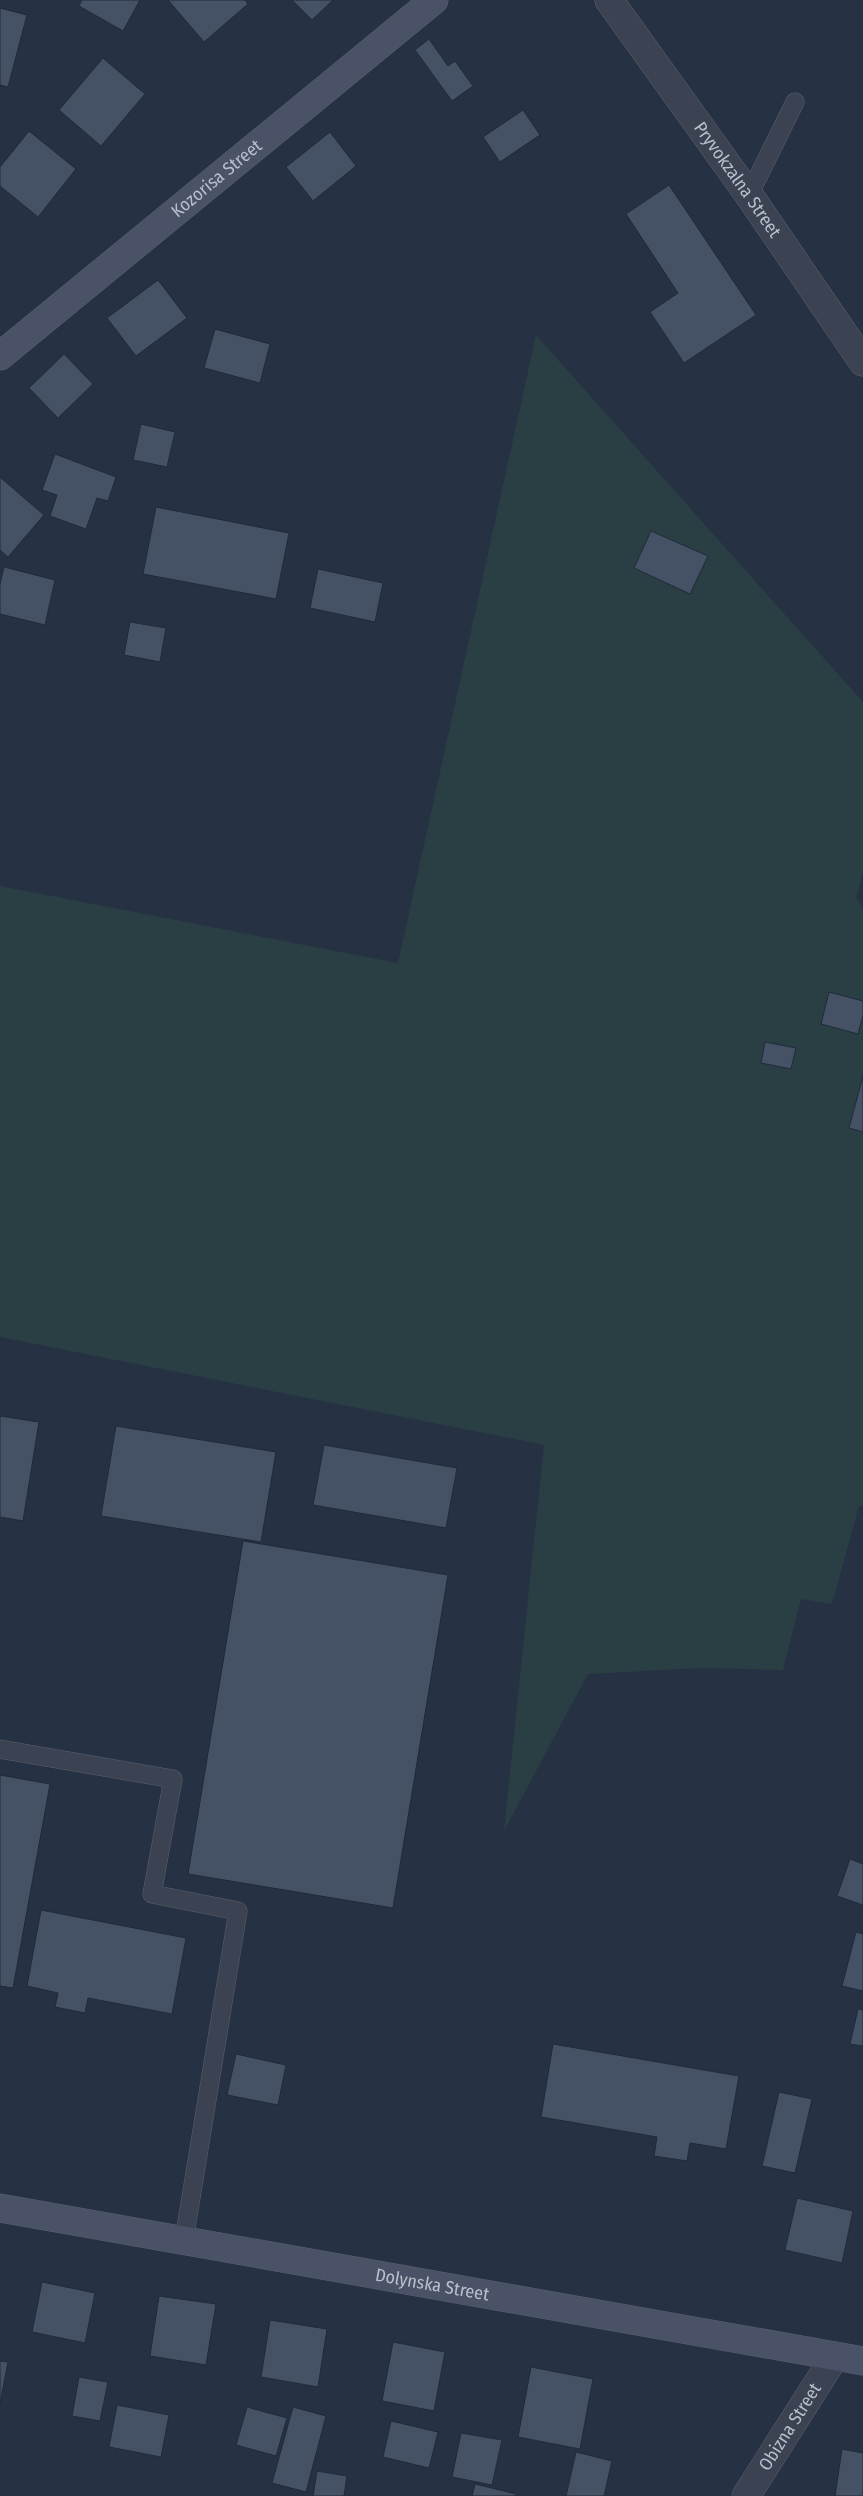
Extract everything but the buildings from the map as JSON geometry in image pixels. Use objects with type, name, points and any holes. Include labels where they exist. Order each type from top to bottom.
[{"type":"main road","name":"Kozorisa Street","points":[[0,356],[434,0]]},
{"type":"main road","name":"Dolynska Street","points":[[0,2208],[863,2361]]},
{"type":"street","name":"Pryvokzalna Street","points":[[609,0],[749,195],[863,362]]},
{"type":"street","name":"Obizna Street","points":[[746,2496],[835,2356]]},
{"type":"lane","points":[[749,195],[795,102]]},
{"type":"lane","points":[[0,1749],[174,1779],[152,1894],[238,1911],[184,2240]]},
{"type":"green space","points":[[536,335],[863,702],[863,872],[856,898],[863,907],[863,1506],[859,1506],[832,1604],[801,1599],[783,1670],[702,1668],[588,1674],[504,1831],[544,1445],[0,1337],[0,886],[398,963]]}]
